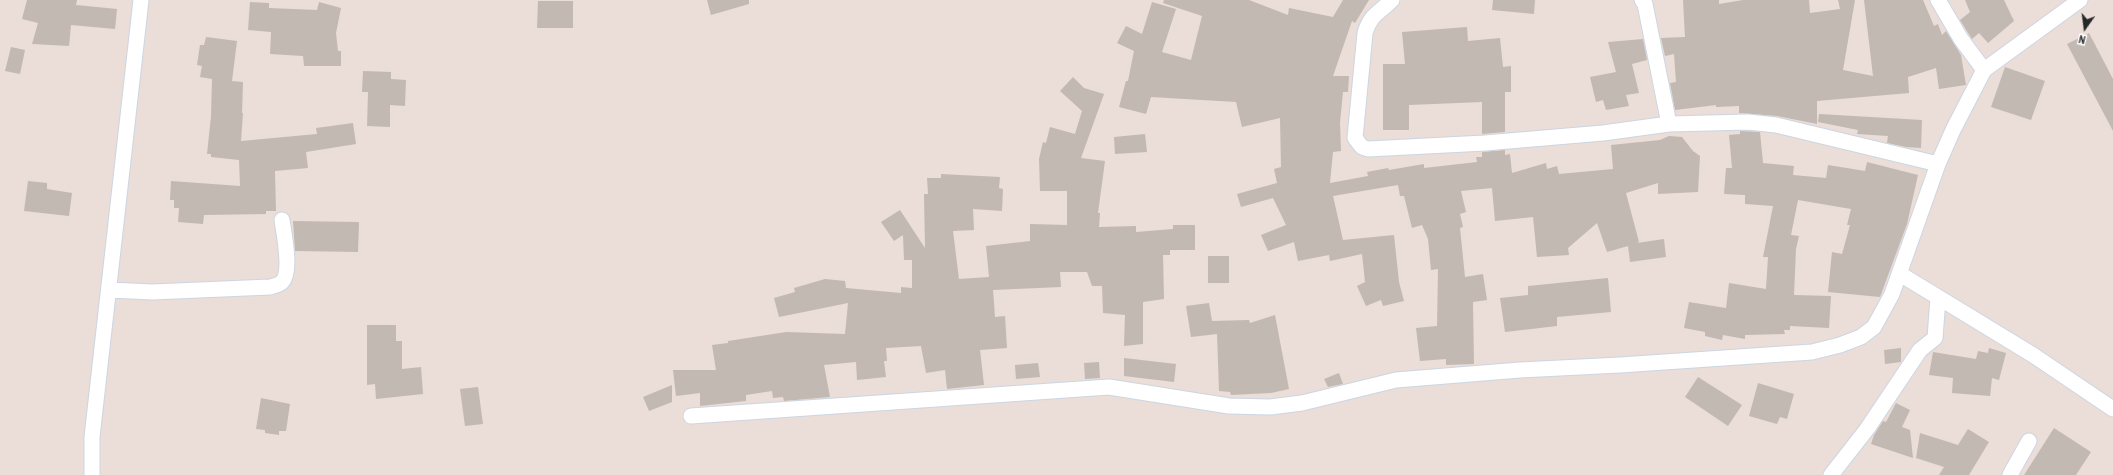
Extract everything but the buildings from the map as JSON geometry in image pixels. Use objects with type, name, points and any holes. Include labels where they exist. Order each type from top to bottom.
[{"type":"street","points":[[92,475],[92,437],[110,290],[119,186],[141,0]]},
{"type":"street","points":[[1392,0],[1368,22],[1365,33],[1355,138],[1362,146],[1373,149],[1485,143],[1603,133],[1669,124],[1742,122],[1776,125],[1938,164]]},
{"type":"street","points":[[1642,0],[1645,4],[1669,124]]},
{"type":"street","points":[[1938,0],[1958,34],[1984,70]]},
{"type":"street","points":[[691,416],[1109,387],[1229,406],[1270,407],[1302,403],[1396,380],[1520,370],[1812,352],[1840,345],[1861,337],[1874,327],[1884,311],[1900,274],[1938,164],[1953,130],[1984,70],[2080,0]]},
{"type":"street","points":[[110,290],[152,292],[270,287],[278,285],[282,282],[286,271],[282,220]]},
{"type":"street","points":[[1900,274],[2033,355],[2113,409]]},
{"type":"street","points":[[1831,475],[1867,429],[1920,350],[1935,338],[1938,298]]},
{"type":"street","points":[[2010,475],[2029,441]]}]
